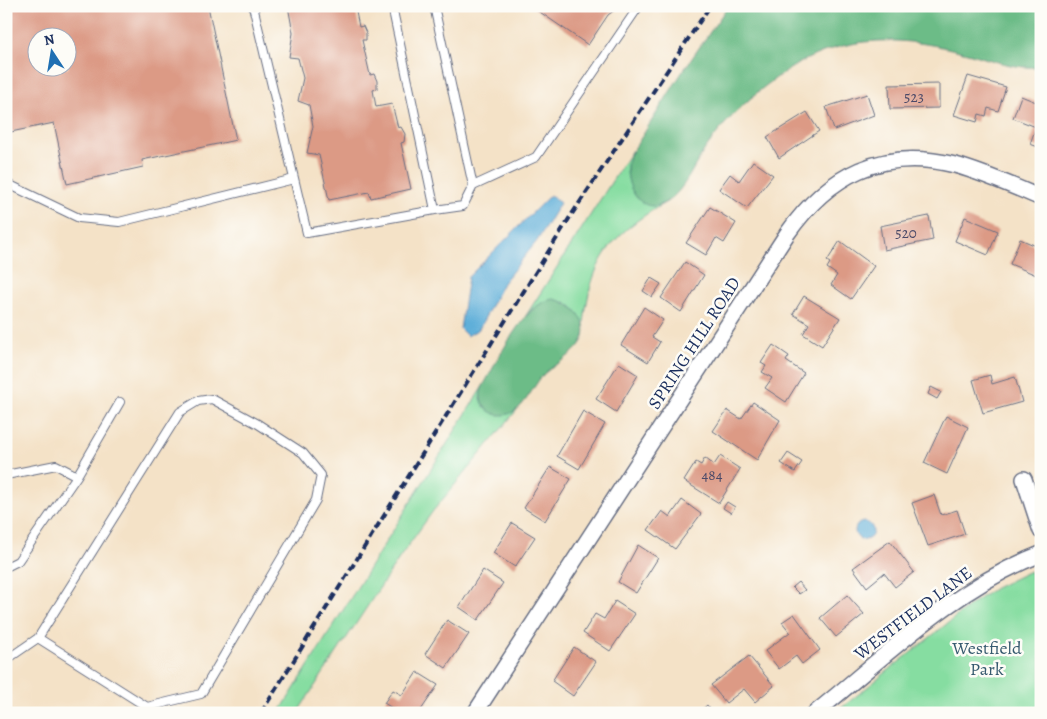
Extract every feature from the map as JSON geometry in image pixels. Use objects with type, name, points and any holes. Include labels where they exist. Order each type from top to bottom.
[{"type":"street","name":"SPRING HILL ROAD","points":[[475,713],[787,234],[814,199],[832,185],[862,170],[887,162],[914,159],[957,166],[1041,198]]},
{"type":"street","points":[[1024,478],[1041,531]]},
{"type":"street","name":"WESTFIELD LANE","points":[[815,713],[966,593],[1004,570],[1041,554]]},
{"type":"lane","points":[[253,6],[307,233],[463,206],[473,186],[536,157],[639,6]]},
{"type":"lane","points":[[392,6],[435,210]]},
{"type":"lane","points":[[434,6],[473,186]]},
{"type":"lane","points":[[6,182],[79,218],[119,222],[294,179]]},
{"type":"lane","points":[[6,660],[38,638],[180,412],[198,401],[212,399],[258,424],[303,452],[320,475],[316,500],[202,694],[147,707],[38,638]]},
{"type":"lane","points":[[6,567],[18,560],[77,476],[120,402]]},
{"type":"lane","points":[[6,475],[56,464],[77,476]]},
{"type":"green space","points":[[728,6],[1041,6],[1041,67],[1014,66],[947,48],[900,41],[854,43],[832,49],[788,70],[755,94],[716,134],[683,186],[670,200],[656,206],[645,204],[637,198],[629,183],[627,164],[629,157],[681,74]]},
{"type":"green space","points":[[632,150],[629,156],[627,175],[637,198],[661,205],[668,201],[630,227],[605,254],[596,270],[590,288],[583,334],[579,315],[565,302],[533,308],[525,317]]},
{"type":"green space","points":[[553,299],[569,305],[575,310],[584,324],[583,339],[574,351],[542,376],[525,401],[517,409],[506,415],[493,413],[488,410],[481,399],[483,386],[512,335],[522,322],[532,310],[542,303]]},
{"type":"green space","points":[[483,386],[480,398],[484,408],[517,409],[521,405],[433,511],[400,557],[297,713],[279,713]]},
{"type":"green space","name":"Westfield Park","points":[[1030,571],[1041,606],[1041,713],[835,713],[973,603],[995,588]]},
{"type":"water","points":[[550,195],[560,203],[537,241],[503,283],[479,329],[467,336],[460,329],[468,277]]},
{"type":"water","points":[[860,522],[868,522],[873,527],[871,538],[860,540],[855,535],[855,527]]},
{"type":"building","points":[[6,6],[208,6],[236,140],[142,160],[143,167],[67,184],[54,123],[6,133]]},
{"type":"building","points":[[288,6],[372,6],[372,8],[356,12],[359,27],[363,26],[366,33],[366,40],[362,40],[370,75],[374,74],[377,81],[377,89],[373,90],[376,107],[392,104],[398,128],[401,127],[405,134],[404,142],[401,143],[411,189],[371,198],[369,192],[329,200],[319,155],[307,153],[313,126],[309,105],[298,101],[303,78],[298,58],[289,57],[293,33]]},
{"type":"building","points":[[531,6],[620,6],[608,15],[588,45]]},
{"type":"building","points":[[968,76],[1006,87],[998,111],[988,108],[986,116],[979,114],[977,122],[954,115]]},
{"type":"building","points":[[939,84],[939,108],[890,109],[889,85]]},
{"type":"building","points":[[867,94],[874,115],[834,130],[826,107]]},
{"type":"building","points":[[1021,96],[1041,104],[1041,148],[1030,144],[1036,127],[1013,118]]},
{"type":"building","points":[[807,112],[819,131],[779,158],[767,137]]},
{"type":"building","points":[[753,161],[773,175],[747,208],[719,189],[730,174],[739,181]]},
{"type":"building","points":[[710,207],[736,223],[724,243],[716,238],[706,255],[686,243]]},
{"type":"building","points":[[929,216],[933,240],[884,250],[880,226]]},
{"type":"building","points":[[965,217],[998,231],[988,255],[955,241]]},
{"type":"building","points":[[1020,239],[1041,248],[1041,277],[1010,264]]},
{"type":"building","points":[[840,241],[874,266],[851,299],[831,285],[837,275],[827,268],[830,263],[827,261]]},
{"type":"building","points":[[685,262],[704,275],[681,312],[661,298]]},
{"type":"building","points":[[651,278],[661,284],[652,297],[643,291]]},
{"type":"building","points":[[804,296],[840,318],[822,346],[803,334],[809,324],[793,314]]},
{"type":"building","points":[[644,307],[663,320],[652,337],[660,342],[648,362],[621,345]]},
{"type":"building","points":[[773,345],[789,356],[786,361],[804,373],[786,402],[765,388],[772,378],[762,372],[766,366],[761,363]]},
{"type":"building","points":[[619,363],[638,375],[616,412],[596,399]]},
{"type":"building","points":[[990,375],[992,384],[1015,377],[1022,402],[983,413],[973,380]]},
{"type":"building","points":[[931,387],[941,392],[937,399],[928,394]]},
{"type":"building","points":[[753,402],[780,420],[757,460],[713,431],[727,410],[741,419]]},
{"type":"building","points":[[583,411],[605,424],[579,469],[557,456]]},
{"type":"building","points":[[946,416],[968,427],[947,474],[924,463]]},
{"type":"building","points":[[788,453],[802,462],[795,472],[781,463]]},
{"type":"building","points":[[720,456],[740,469],[719,503],[684,481],[696,462],[701,465],[705,458],[714,465]]},
{"type":"building","points":[[550,467],[571,479],[545,521],[524,508]]},
{"type":"building","points":[[934,495],[941,515],[957,510],[965,534],[928,546],[912,503]]},
{"type":"building","points":[[682,500],[701,514],[675,549],[648,530],[662,511],[670,517]]},
{"type":"building","points":[[727,502],[735,507],[731,513],[723,508]]},
{"type":"building","points":[[512,523],[535,537],[515,567],[493,553]]},
{"type":"building","points":[[890,541],[914,572],[895,587],[884,573],[867,587],[853,568]]},
{"type":"building","points":[[638,545],[658,558],[636,593],[618,582]]},
{"type":"building","points":[[483,570],[503,583],[478,620],[459,607]]},
{"type":"building","points":[[798,582],[805,590],[799,594],[792,587]]},
{"type":"building","points":[[847,595],[864,614],[836,637],[820,618]]},
{"type":"building","points":[[615,601],[635,614],[610,651],[583,633],[595,614],[604,619]]},
{"type":"building","points":[[794,614],[820,650],[802,664],[796,656],[779,669],[765,651],[790,632],[782,622]]},
{"type":"building","points":[[447,620],[469,634],[446,668],[425,654]]},
{"type":"building","points":[[574,647],[596,662],[573,696],[552,681]]},
{"type":"building","points":[[749,656],[774,686],[755,702],[744,689],[726,703],[711,685]]},
{"type":"building","points":[[417,672],[438,685],[419,713],[400,713],[384,703],[393,690],[402,695]]},
{"type":"building","points":[[707,705],[713,713],[698,713]]},
{"type":"railway","points":[[261,713],[570,217],[710,6]]}]
